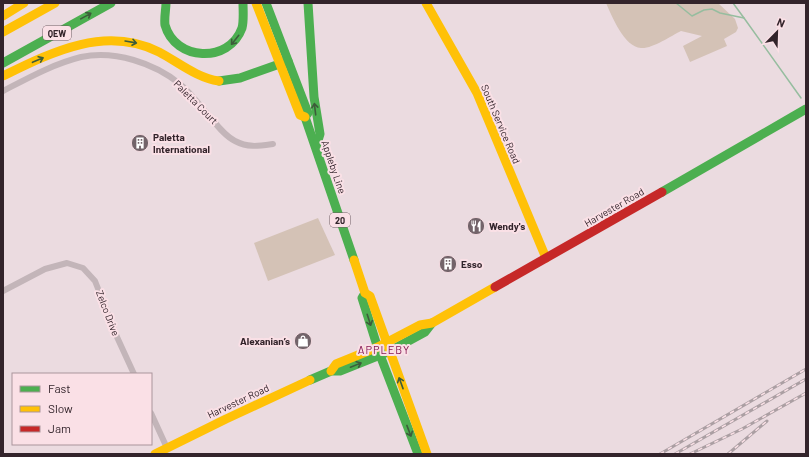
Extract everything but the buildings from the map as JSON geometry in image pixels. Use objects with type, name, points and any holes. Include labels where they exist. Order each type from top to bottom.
[{"type":"main road","points":[[3,16],[24,3]]},
{"type":"main road","name":"QEW","points":[[3,32],[55,3]]},
{"type":"main road","name":"QEW","points":[[3,63],[111,3]]},
{"type":"main road","points":[[166,3],[164,19],[170,35],[184,49],[201,55],[218,53],[225,50],[236,40],[242,30],[244,3]]},
{"type":"main road","name":"Appleby Line","points":[[256,3],[284,62]]},
{"type":"main road","name":"Appleby Line","points":[[266,3],[300,115],[305,117],[316,146],[365,293],[370,296],[427,454]]},
{"type":"main road","points":[[308,3],[314,99],[320,134],[316,146]]},
{"type":"main road","name":"South Service Road","points":[[426,3],[477,93],[546,258]]},
{"type":"main road","points":[[3,76],[28,64],[78,45],[109,40],[128,41],[146,46],[176,61],[196,74],[212,80],[223,81],[233,79],[284,62]]},
{"type":"main road","name":"Harvester Road","points":[[388,347],[401,335],[420,325],[432,323],[805,110]]},
{"type":"main road","name":"Appleby Line","points":[[365,293],[362,298],[379,351],[418,454]]},
{"type":"main road","name":"Harvester Road","points":[[155,454],[226,419],[331,371],[336,364],[379,351],[425,332],[432,323]]},
{"type":"main road","points":[[383,332],[392,335],[401,335]]},
{"type":"street","name":"Paletta Court","points":[[3,91],[45,69],[63,62],[83,57],[110,56],[130,59],[165,74],[181,85],[233,140],[254,147],[273,144]]},
{"type":"street","name":"Zelco Drive","points":[[3,291],[45,269],[67,264],[83,268],[96,281],[117,337],[134,373]]},
{"type":"street","points":[[152,415],[167,448]]},
{"type":"shaded area","points":[[606,3],[718,3],[735,19],[738,28],[736,32],[724,39],[727,46],[690,62],[683,46],[702,36],[681,31],[661,42],[645,48],[635,46],[624,37],[619,30]]},
{"type":"shaded area","points":[[318,218],[335,255],[268,281],[254,243]]},
{"type":"waterway","points":[[676,3],[692,16],[704,10],[712,9],[720,13],[744,18],[801,98]]},
{"type":"waterway","points":[[733,3],[744,18]]},
{"type":"railway","points":[[660,454],[806,369]]},
{"type":"railway","points":[[675,454],[806,379]]},
{"type":"railway","points":[[690,454],[742,429],[806,393]]},
{"type":"railway","points":[[728,454],[767,421]]},
{"type":"traffic: fast","points":[[3,63],[111,3]]},
{"type":"traffic: fast","points":[[166,3],[165,25],[171,37],[179,46],[202,54],[215,52],[226,48],[235,40],[243,25],[243,3]]},
{"type":"traffic: fast","points":[[266,3],[308,113],[305,117],[354,260]]},
{"type":"traffic: fast","points":[[308,3],[314,97],[320,134],[316,147]]},
{"type":"traffic: fast","points":[[219,81],[240,78],[288,61]]},
{"type":"traffic: fast","points":[[662,192],[806,109]]},
{"type":"traffic: fast","points":[[365,293],[362,298],[380,355],[418,454]]},
{"type":"traffic: fast","points":[[310,380],[331,371],[340,371],[390,351],[425,332],[432,323]]},
{"type":"traffic: slow","points":[[3,16],[24,3]]},
{"type":"traffic: slow","points":[[3,32],[55,3]]},
{"type":"traffic: slow","points":[[256,3],[300,115],[305,117]]},
{"type":"traffic: slow","points":[[426,3],[477,93],[546,258]]},
{"type":"traffic: slow","points":[[3,76],[40,58],[79,45],[99,41],[119,41],[139,44],[159,52],[203,77],[219,81]]},
{"type":"traffic: slow","points":[[354,260],[365,293],[370,296],[427,454]]},
{"type":"traffic: slow","points":[[331,371],[336,364],[378,347],[420,325],[432,323],[495,287]]},
{"type":"traffic: slow","points":[[155,454],[310,380]]},
{"type":"traffic: jam","points":[[495,287],[662,192]]},
{"type":"place","name":"Paletta International","points":[[140,143]]},
{"type":"place","name":"Wendy's","points":[[476,226]]},
{"type":"place","name":"Esso","points":[[448,264]]},
{"type":"place","name":"Alexanian’s","points":[[303,341]]},
{"type":"district","name":"APPLEBY","points":[[384,349]]}]
